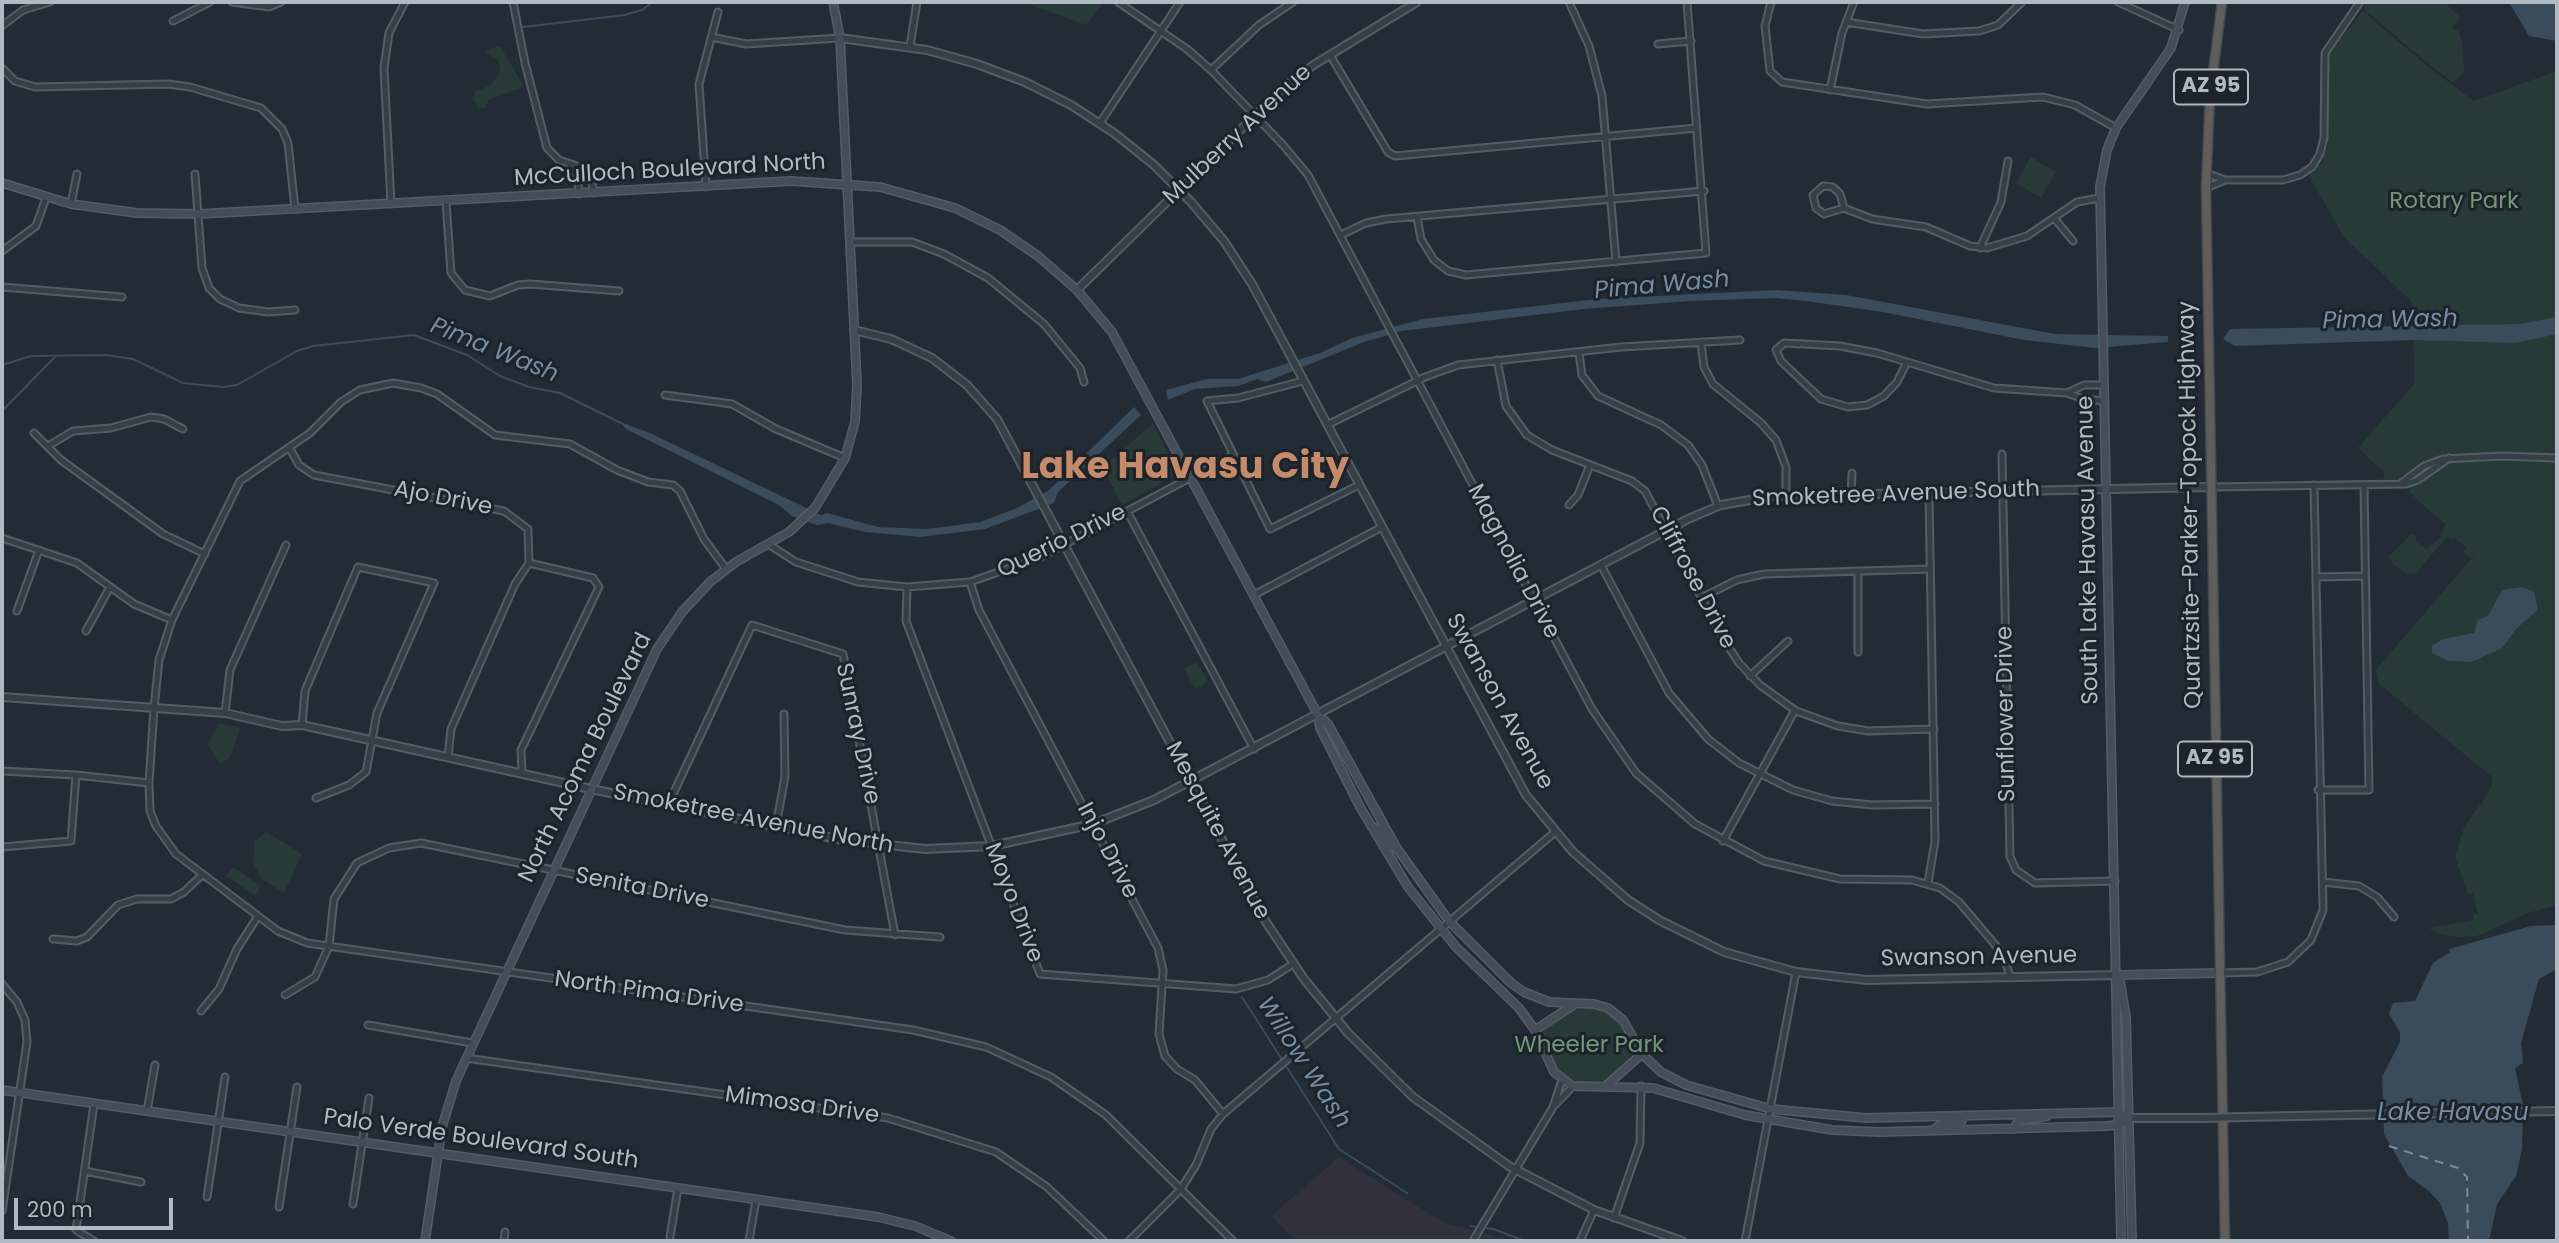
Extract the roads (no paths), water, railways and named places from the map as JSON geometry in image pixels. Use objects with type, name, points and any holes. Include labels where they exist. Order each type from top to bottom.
[{"type":"highway","name":"AZ 95","points":[[2206,188],[2210,96],[2222,2]]},
{"type":"highway","name":"Quartzsite–Parker–Topock Highway","points":[[2206,188],[2209,487],[2225,1241]]},
{"type":"main road","name":"North Acoma Boulevard","points":[[425,1241],[449,1098],[472,1043],[668,630],[697,595],[726,569],[789,531],[815,508],[845,458],[857,404],[839,38],[833,2]]},
{"type":"main road","name":"South Lake Havasu Avenue","points":[[2121,1118],[2114,995],[2118,975],[2100,198],[2104,162],[2116,128],[2165,57],[2179,30],[2185,2]]},
{"type":"main road","name":"McCulloch Boulevard North","points":[[2,183],[71,204],[137,214],[199,214],[791,181],[846,183],[908,192],[955,208],[1023,245],[1077,290],[1126,354],[1318,716]]},
{"type":"main road","points":[[1318,716],[1320,728],[1370,827],[1401,877],[1440,929],[1508,996],[1535,1030],[1553,1072],[1573,1086],[1642,1086],[1768,1120],[1832,1130],[2014,1129],[2121,1118]]},
{"type":"main road","points":[[1318,716],[1328,724],[1396,847],[1449,921],[1493,967],[1524,992],[1549,1002],[1594,1004],[1615,1012],[1642,1054],[1661,1072],[1686,1085],[1771,1109],[1866,1118],[2051,1114],[2121,1118]]},
{"type":"main road","points":[[1370,827],[1378,830],[1389,846],[1396,847]]},
{"type":"main road","name":"Swanson Avenue","points":[[2118,975],[2219,972]]},
{"type":"main road","points":[[1535,1030],[1576,1004]]},
{"type":"main road","points":[[1607,1085],[1642,1054]]},
{"type":"main road","name":"Palo Verde Boulevard South","points":[[2,1090],[897,1221],[951,1241]]},
{"type":"main road","points":[[2014,1129],[2018,1121],[2041,1119],[2051,1114]]},
{"type":"main road","points":[[1932,1131],[1943,1123],[1960,1123],[1965,1116]]},
{"type":"main road","points":[[2121,1118],[2121,1241]]},
{"type":"main road","points":[[2121,1118],[2132,1241]]},
{"type":"street","points":[[2,26],[23,10],[50,2]]},
{"type":"street","points":[[173,21],[210,2]]},
{"type":"street","points":[[232,2],[268,7],[281,2]]},
{"type":"street","points":[[391,204],[385,53],[394,21],[405,2]]},
{"type":"street","points":[[513,2],[547,148],[559,160],[589,170],[594,192]]},
{"type":"street","points":[[910,46],[917,2]]},
{"type":"street","name":"Magnolia Drive","points":[[1118,2],[1211,70],[1308,175],[1592,709],[1620,753],[1674,809],[1723,841],[1764,860],[1814,875],[1866,881],[1906,880],[1928,883],[1945,891],[1959,902],[2003,954],[2010,976]]},
{"type":"street","points":[[1100,123],[1180,2]]},
{"type":"street","points":[[1211,70],[1259,25],[1293,2]]},
{"type":"street","name":"Mulberry Avenue","points":[[1077,290],[1285,86],[1417,2]]},
{"type":"street","points":[[1569,2],[1596,68],[1606,137],[1616,261]]},
{"type":"street","points":[[1417,217],[1425,249],[1441,266],[1456,274],[1706,253],[1704,191],[1687,2]]},
{"type":"street","points":[[1771,2],[1766,32],[1770,71],[1784,83],[1927,104],[2043,97],[2075,105],[2116,128]]},
{"type":"street","points":[[1830,90],[1846,22],[1854,2]]},
{"type":"street","points":[[2118,2],[2179,30]]},
{"type":"street","points":[[2206,173],[2225,180],[2286,179],[2300,175],[2314,164],[2324,138],[2325,53],[2360,2]]},
{"type":"street","points":[[1846,22],[1923,34],[1979,31],[1998,24],[2018,3]]},
{"type":"street","points":[[706,187],[699,84],[718,12]]},
{"type":"street","name":"Swanson Avenue","points":[[711,37],[746,44],[839,38],[910,46],[1001,72],[1048,93],[1100,123],[1135,149],[1179,189],[1238,262],[1507,764],[1555,832],[1599,877],[1658,920],[1724,952],[1796,972],[1867,980],[2118,975]]},
{"type":"street","points":[[1658,44],[1691,41]]},
{"type":"street","points":[[1330,55],[1391,155],[1697,128]]},
{"type":"street","points":[[2,68],[15,81],[36,87],[168,84],[212,93],[261,108],[282,129],[288,143],[295,209]]},
{"type":"street","points":[[1980,248],[1998,211],[2008,161]]},
{"type":"street","points":[[569,164],[577,174],[579,194]]},
{"type":"street","points":[[71,204],[77,174]]},
{"type":"street","points":[[195,174],[202,268],[213,292],[239,308],[268,312],[295,310]]},
{"type":"street","points":[[2206,188],[2225,180]]},
{"type":"street","points":[[1844,208],[1840,194],[1833,187],[1823,186],[1814,195],[1814,205],[1821,213],[1831,214],[1844,208],[1879,220],[1934,229],[1980,248],[2018,240],[2077,202],[2100,198]]},
{"type":"street","points":[[1341,235],[1366,223],[1704,191]]},
{"type":"street","points":[[2,251],[36,226],[46,198]]},
{"type":"street","points":[[446,201],[451,273],[465,290],[490,296],[519,285],[530,284],[619,291]]},
{"type":"street","points":[[2054,218],[2073,241]]},
{"type":"street","points":[[850,242],[912,242],[944,254],[988,278],[1044,324],[1080,368],[1084,382]]},
{"type":"street","points":[[2,287],[122,297]]},
{"type":"street","name":"Mesquite Avenue","points":[[854,330],[891,339],[922,352],[950,370],[975,393],[1005,432],[1255,902],[1293,964],[1335,1018],[1413,1097],[1469,1140],[1515,1170],[1614,1219],[1682,1241]]},
{"type":"street","points":[[1327,425],[1447,368],[1621,347],[1740,340]]},
{"type":"street","points":[[1701,342],[1704,367],[1713,384],[1766,426],[1779,445],[1786,467],[1786,496]]},
{"type":"street","points":[[1907,362],[1894,386],[1880,399],[1862,406],[1843,407],[1821,398],[1780,360],[1778,346],[1784,342],[1840,346],[1907,362],[1994,388],[2067,393],[2083,399],[2105,401]]},
{"type":"street","points":[[1580,353],[1583,375],[1598,396],[1661,425],[1688,445],[1702,465],[1718,506]]},
{"type":"street","name":"Cliffrose Drive","points":[[1497,360],[1503,399],[1522,430],[1545,447],[1640,486],[1731,651],[1750,676],[1795,710],[1824,723],[1853,729],[1934,729]]},
{"type":"street","points":[[1303,381],[1238,398],[1207,401],[1270,529],[1359,485]]},
{"type":"street","name":"North Pima Drive","points":[[726,569],[704,539],[677,488],[648,482],[617,470],[570,444],[495,435],[437,394],[421,388],[393,383],[360,390],[341,402],[316,429],[240,481],[172,620],[159,660],[149,783],[150,811],[164,840],[203,874],[288,937],[329,946],[505,973],[913,1031],[986,1048],[1051,1077],[1106,1115],[1233,1241]]},
{"type":"street","points":[[2067,393],[2084,385],[2104,385]]},
{"type":"street","points":[[665,395],[732,404],[776,429],[845,458]]},
{"type":"street","points":[[48,446],[73,431],[111,428],[151,417],[164,419],[183,429]]},
{"type":"street","points":[[34,433],[68,466],[163,534],[205,554]]},
{"type":"street","name":"Ajo Drive","points":[[289,447],[299,465],[314,475],[504,511],[528,529],[529,563]]},
{"type":"street","name":"Sunflower Drive","points":[[2002,454],[2010,856],[2016,870],[2035,883],[2115,881]]},
{"type":"street","name":"Querio Drive","points":[[768,544],[783,556],[833,576],[907,587],[970,582],[1023,566],[1233,455]]},
{"type":"street","name":"Smoketree Avenue South","points":[[1318,716],[1666,530],[1718,506],[1756,498],[2399,484],[2424,466],[2449,458],[2557,458]]},
{"type":"street","points":[[1569,505],[1578,495],[1590,465]]},
{"type":"street","points":[[1851,495],[1852,473]]},
{"type":"street","name":"Swanson Avenue","points":[[2219,972],[2264,971],[2282,965],[2298,954],[2311,940],[2320,922],[2323,882],[2318,790],[2314,485]]},
{"type":"street","points":[[2318,790],[2369,790],[2364,485]]},
{"type":"street","points":[[1928,883],[1935,841],[1929,494]]},
{"type":"street","points":[[1127,511],[1254,749]]},
{"type":"street","points":[[1254,595],[1382,527]]},
{"type":"street","points":[[2,538],[77,563],[134,604],[172,620]]},
{"type":"street","points":[[225,713],[230,670],[286,545]]},
{"type":"street","points":[[17,611],[39,550]]},
{"type":"street","points":[[448,757],[451,729],[514,584],[529,563],[593,578],[599,587],[522,750],[522,772]]},
{"type":"street","points":[[1601,565],[1658,675],[1680,709],[1708,739],[1759,775],[1793,790],[1832,801],[1872,805],[1935,804]]},
{"type":"street","points":[[302,724],[305,691],[358,567],[434,583],[377,713],[366,772],[349,786],[316,798]]},
{"type":"street","points":[[1701,598],[1729,583],[1755,575],[1930,569]]},
{"type":"street","points":[[1858,572],[1858,652]]},
{"type":"street","points":[[2316,577],[2365,576]]},
{"type":"street","name":"Injo Drive","points":[[970,582],[979,610],[1158,948],[1162,984],[1159,1034],[1165,1056],[1177,1069],[1195,1080],[1223,1114]]},
{"type":"street","points":[[86,631],[110,587]]},
{"type":"street","name":"Moyo Drive","points":[[907,587],[906,621],[1040,974],[1237,989],[1268,980],[1293,964]]},
{"type":"street","name":"Sunray Drive","points":[[668,805],[752,625],[843,654],[895,935]]},
{"type":"street","points":[[1750,676],[1788,641]]},
{"type":"street","name":"Smoketree Avenue North","points":[[2,696],[225,713],[282,726],[302,724],[372,742],[668,805],[879,845],[925,849],[992,846],[1093,824],[1133,810],[1318,716]]},
{"type":"street","points":[[1723,841],[1795,710]]},
{"type":"street","points":[[776,826],[785,776],[784,714]]},
{"type":"street","points":[[2,771],[149,783]]},
{"type":"street","points":[[2,847],[71,841],[76,775]]},
{"type":"street","points":[[1129,1241],[1181,1189],[1196,1165],[1211,1129],[1223,1114],[1555,832]]},
{"type":"street","name":"Senita Drive","points":[[285,995],[315,977],[329,946],[334,899],[357,863],[389,848],[421,843],[845,930],[940,937]]},
{"type":"street","points":[[53,939],[77,941],[87,937],[118,905],[137,899],[171,899],[203,874]]},
{"type":"street","points":[[2323,882],[2359,886],[2377,897],[2394,917]]},
{"type":"street","points":[[201,1011],[219,989],[237,949],[258,916]]},
{"type":"street","points":[[1745,1241],[1796,972]]},
{"type":"street","points":[[2,984],[18,1002],[25,1020],[27,1042],[2,1211]]},
{"type":"street","points":[[368,1025],[472,1043]]},
{"type":"street","name":"Mimosa Drive","points":[[466,1058],[888,1118],[996,1152],[1047,1187],[1104,1241]]},
{"type":"street","points":[[147,1111],[155,1065]]},
{"type":"street","points":[[207,1197],[225,1077]]},
{"type":"street","points":[[1553,1107],[1562,1080]]},
{"type":"street","points":[[1474,1239],[1553,1107],[1573,1086]]},
{"type":"street","points":[[1614,1219],[1640,1143],[1642,1086]]},
{"type":"street","points":[[279,1207],[297,1087]]},
{"type":"street","points":[[353,1204],[369,1098]]},
{"type":"street","points":[[94,1104],[76,1230],[94,1241]]},
{"type":"street","points":[[2121,1118],[2557,1111]]},
{"type":"street","points":[[85,1171],[141,1182]]},
{"type":"street","points":[[670,1237],[678,1188]]},
{"type":"street","points":[[749,1241],[757,1200]]},
{"type":"street","points":[[1580,1241],[1594,1210]]},
{"type":"street","points":[[504,1241],[505,1232]]},
{"type":"water","points":[[2509,2],[2557,2],[2557,41],[2529,36]]},
{"type":"water","points":[[1776,290],[1846,295],[2055,334],[2168,336],[2168,342],[2095,348],[2024,340],[1883,312],[1806,301],[1776,298],[1691,301],[1584,309],[1402,331],[1364,342],[1266,382],[1257,379],[1238,386],[1195,389],[1168,400],[1166,390],[1207,379],[1238,379],[1320,353],[1352,338],[1423,319],[1598,299]]},
{"type":"water","points":[[2557,317],[2557,334],[2516,343],[2414,340],[2235,346],[2223,339],[2230,329],[2520,324]]},
{"type":"water","points":[[1134,407],[1141,415],[1058,492],[1054,503],[985,529],[920,537],[865,532],[828,523],[817,525],[792,516],[779,505],[626,429],[620,422],[650,433],[821,515],[827,513],[878,527],[927,529],[980,522],[1017,508],[1048,491]]},
{"type":"water","points":[[2522,587],[2534,592],[2538,610],[2517,628],[2502,648],[2472,662],[2448,661],[2432,653],[2432,646],[2443,639],[2474,633],[2478,620],[2488,616],[2502,590]]},
{"type":"water","name":"Lake Havasu","points":[[2557,925],[2557,969],[2539,979],[2521,1043],[2523,1063],[2515,1068],[2523,1105],[2522,1149],[2516,1176],[2497,1204],[2489,1241],[2449,1241],[2448,1223],[2440,1203],[2408,1176],[2384,1134],[2382,1077],[2400,1042],[2400,1032],[2389,1014],[2393,1003],[2415,1001],[2433,963],[2450,952],[2449,949],[2531,926]]},
{"type":"waterway","points":[[523,27],[625,15],[642,10],[653,2]]},
{"type":"waterway","name":"Pima Wash","points":[[2,365],[31,356],[106,355],[133,359],[183,383],[223,387],[237,385],[297,351],[313,346],[414,335],[467,355],[500,376],[529,387],[560,393],[621,423]]},
{"type":"waterway","points":[[2,411],[55,357]]},
{"type":"waterway","name":"Willow Wash","points":[[1242,997],[1339,1149],[1407,1193]]},
{"type":"waterway","name":"Willow Wash","points":[[1470,1226],[1493,1229],[1525,1241]]},
{"type":"district","name":"Lake Havasu City","points":[[1185,469]]},
{"type":"park label","name":"Rotary Park","points":[[2454,202]]},
{"type":"park label","name":"Wheeler Park","points":[[1589,1046]]}]
